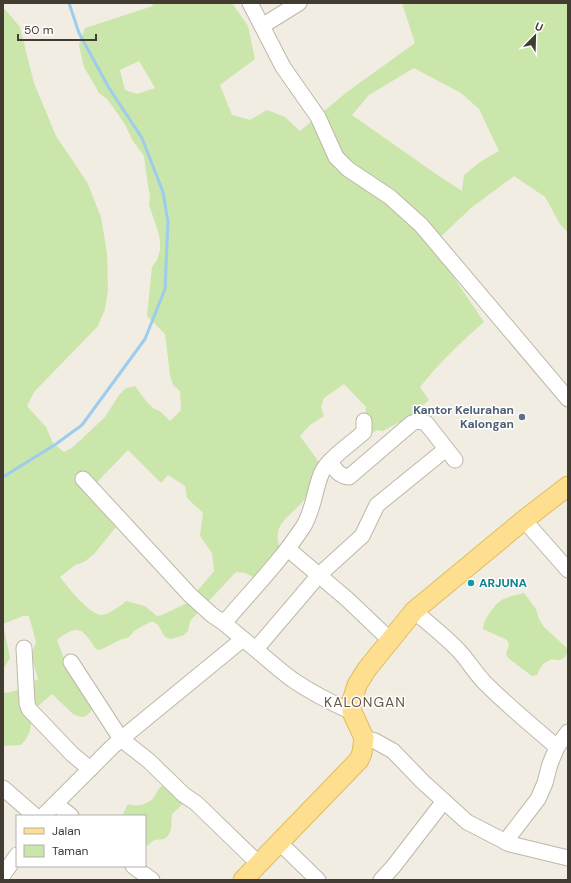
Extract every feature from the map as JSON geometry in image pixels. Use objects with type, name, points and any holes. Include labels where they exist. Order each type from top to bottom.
[{"type":"main road","points":[[243,880],[359,760],[362,753],[364,738],[352,712],[352,701],[357,685],[366,669],[414,611],[524,520],[568,486]]},
{"type":"street","points":[[250,3],[283,67],[318,117],[336,157],[348,169],[390,197],[421,225],[568,399]]},
{"type":"street","points":[[262,26],[299,3]]},
{"type":"street","points":[[224,623],[288,549],[304,525],[313,506],[322,472],[330,461],[364,432],[364,421]]},
{"type":"street","points":[[330,461],[338,473],[344,477],[349,477],[412,423],[418,422],[426,423],[455,460]]},
{"type":"street","points":[[256,649],[319,576],[362,536],[376,505],[446,449]]},
{"type":"street","points":[[83,479],[190,594],[212,615],[224,623],[292,679],[324,699],[352,712]]},
{"type":"street","points":[[524,520],[568,570]]},
{"type":"street","points":[[288,549],[347,599],[390,640]]},
{"type":"street","points":[[414,611],[460,652],[484,682],[499,697],[530,725],[557,746]]},
{"type":"street","points":[[45,815],[112,747],[242,639]]},
{"type":"street","points":[[24,648],[27,703],[29,709],[72,754],[90,769]]},
{"type":"street","points":[[71,662],[121,739],[149,761],[184,795],[196,803],[259,864]]},
{"type":"street","points":[[505,842],[538,799],[557,746],[568,732]]},
{"type":"street","points":[[364,738],[375,741],[393,751],[423,782],[467,822],[505,842],[568,858]]},
{"type":"street","points":[[3,788],[34,815]]},
{"type":"street","points":[[381,880],[393,867],[444,801]]},
{"type":"street","points":[[56,804],[70,815]]},
{"type":"street","points":[[280,843],[318,880]]},
{"type":"street","points":[[3,875],[16,856]]},
{"type":"street","points":[[134,867],[152,880]]},
{"type":"green space","points":[[152,3],[232,3],[248,26],[255,59],[220,85],[232,115],[250,120],[267,110],[285,117],[300,131],[347,92],[415,43],[402,3],[568,3],[568,233],[560,224],[545,197],[514,176],[471,208],[432,245],[484,322],[450,353],[420,387],[429,400],[409,417],[383,431],[377,430],[369,435],[365,416],[366,407],[344,384],[324,398],[321,407],[324,416],[310,425],[300,436],[321,465],[306,497],[280,526],[278,540],[280,549],[255,578],[245,573],[236,572],[190,621],[188,631],[184,635],[175,638],[170,639],[165,637],[158,625],[154,622],[150,622],[135,630],[129,637],[100,650],[96,649],[87,637],[80,631],[70,631],[64,635],[57,640],[63,656],[95,707],[86,716],[81,717],[73,714],[52,694],[30,713],[30,730],[27,738],[21,745],[3,746],[3,693],[17,690],[38,679],[31,656],[36,642],[29,616],[23,616],[3,624],[3,7],[20,27],[34,83],[56,136],[87,182],[101,217],[107,253],[108,290],[105,309],[98,326],[34,392],[27,406],[46,427],[53,443],[64,452],[73,447],[105,417],[119,395],[126,388],[135,386],[153,408],[161,412],[170,421],[181,410],[180,391],[173,385],[170,375],[165,334],[147,316],[152,267],[157,260],[160,250],[160,240],[149,205],[150,195],[144,156],[133,141],[124,123],[113,107],[107,99],[99,93],[84,67],[79,45],[85,28],[153,6]],"holes":[[[139,61],[155,88],[137,94],[125,90],[120,70]],[[414,68],[461,93],[479,109],[499,151],[480,162],[464,175],[462,191],[352,115],[369,95]],[[128,450],[161,483],[168,475],[185,486],[187,498],[203,513],[200,536],[212,553],[214,571],[187,603],[157,616],[145,606],[126,601],[105,615],[97,614],[85,606],[60,577],[75,565],[84,562],[94,554],[116,527],[87,496],[100,479]]]},
{"type":"green space","points":[[524,593],[536,609],[539,619],[544,627],[568,649],[568,653],[563,658],[559,660],[552,659],[544,663],[537,675],[532,676],[508,658],[506,654],[509,645],[507,640],[483,629],[487,617],[498,602]]},
{"type":"green space","points":[[3,624],[10,658],[3,669]]},
{"type":"green space","points":[[167,784],[185,802],[172,814],[171,829],[168,836],[164,839],[154,840],[147,846],[146,815],[122,815],[128,804],[138,805],[149,802],[152,800],[160,787]]},
{"type":"waterway","points":[[3,477],[56,444],[82,425],[145,339],[165,289],[168,222],[163,192],[142,138],[109,88],[79,33],[69,3]]},
{"type":"place","name":"Kantor Kelurahan Kalongan","points":[[522,417]]},
{"type":"place","name":"ARJUNA","points":[[471,583]]},
{"type":"district","name":"KALONGAN","points":[[365,702]]}]
